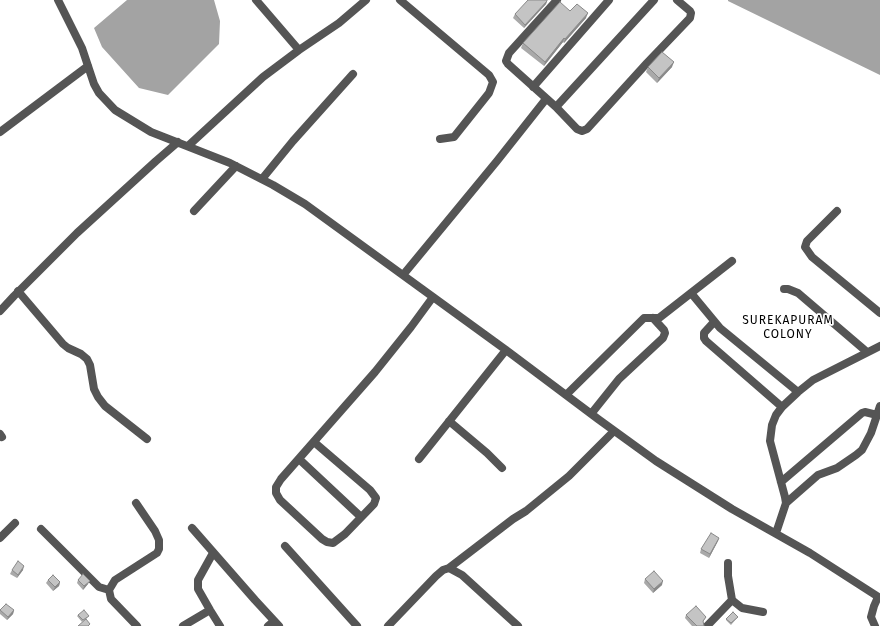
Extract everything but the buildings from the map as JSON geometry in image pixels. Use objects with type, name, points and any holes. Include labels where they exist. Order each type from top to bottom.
[{"type":"street","points":[[58,0],[77,36],[99,93],[115,110],[151,132],[236,166],[305,204],[656,461],[700,490],[810,553],[879,598],[874,606],[871,617],[875,626]]},
{"type":"street","points":[[256,0],[299,50]]},
{"type":"street","points":[[188,146],[262,77],[299,50],[339,24],[366,0]]},
{"type":"street","points":[[400,0],[489,76],[494,82],[489,93],[454,137],[440,139]]},
{"type":"street","points":[[557,0],[509,53],[506,59],[508,64],[556,107],[577,129],[582,131],[587,129],[647,62],[690,18],[690,11],[677,0]]},
{"type":"street","points":[[533,87],[609,0]]},
{"type":"street","points":[[556,107],[654,0]]},
{"type":"street","points":[[0,132],[88,66]]},
{"type":"street","points":[[262,179],[293,141],[353,74]]},
{"type":"street","points":[[403,275],[546,99]]},
{"type":"street","points":[[0,311],[77,233],[178,142]]},
{"type":"street","points":[[194,212],[236,166]]},
{"type":"street","points":[[836,211],[807,241],[805,247],[812,257],[880,313]]},
{"type":"street","points":[[566,395],[644,318],[659,318],[732,261]]},
{"type":"street","points":[[784,289],[798,293],[867,352]]},
{"type":"street","points":[[18,292],[63,344],[87,359],[90,365],[94,389],[105,406],[147,439]]},
{"type":"street","points":[[691,293],[720,328],[798,392]]},
{"type":"street","points":[[314,442],[370,490],[376,498],[374,504],[338,541],[333,543],[322,539],[280,500],[276,493],[276,487],[280,479],[375,372],[412,327],[433,297]]},
{"type":"street","points":[[591,414],[619,378],[663,338],[665,333],[664,330],[654,318]]},
{"type":"street","points":[[714,322],[704,333],[706,341],[782,407]]},
{"type":"street","points":[[786,503],[770,437],[774,420],[782,407],[813,380],[880,346]]},
{"type":"street","points":[[419,459],[506,350]]},
{"type":"street","points":[[776,533],[786,503],[818,475],[837,468],[856,456],[867,442],[880,406]]},
{"type":"street","points":[[781,482],[862,413],[865,412],[877,415]]},
{"type":"street","points":[[449,421],[488,453],[502,468]]},
{"type":"street","points":[[388,626],[436,576],[526,511],[569,476],[614,431]]},
{"type":"street","points":[[299,459],[361,517]]},
{"type":"street","points":[[136,503],[155,531],[159,540],[159,549],[157,552],[115,580],[109,590],[111,598],[137,626]]},
{"type":"street","points":[[0,538],[15,523]]},
{"type":"street","points":[[192,528],[274,624]]},
{"type":"street","points":[[41,529],[100,587],[109,590]]},
{"type":"street","points":[[285,546],[357,626]]},
{"type":"street","points":[[213,553],[200,575],[198,589],[220,626]]},
{"type":"street","points":[[728,563],[728,576],[732,600],[742,608],[763,612]]},
{"type":"street","points":[[449,568],[462,575],[518,626]]},
{"type":"street","points":[[707,626],[732,600]]},
{"type":"street","points":[[183,626],[210,610]]},
{"type":"shaded area","points":[[127,0],[214,0],[220,21],[219,44],[168,95],[139,88],[102,47],[94,28]]},
{"type":"shaded area","points":[[880,0],[880,75],[728,1]]},
{"type":"district","name":"SUREKAPURAM COLONY","points":[[788,328]]}]
